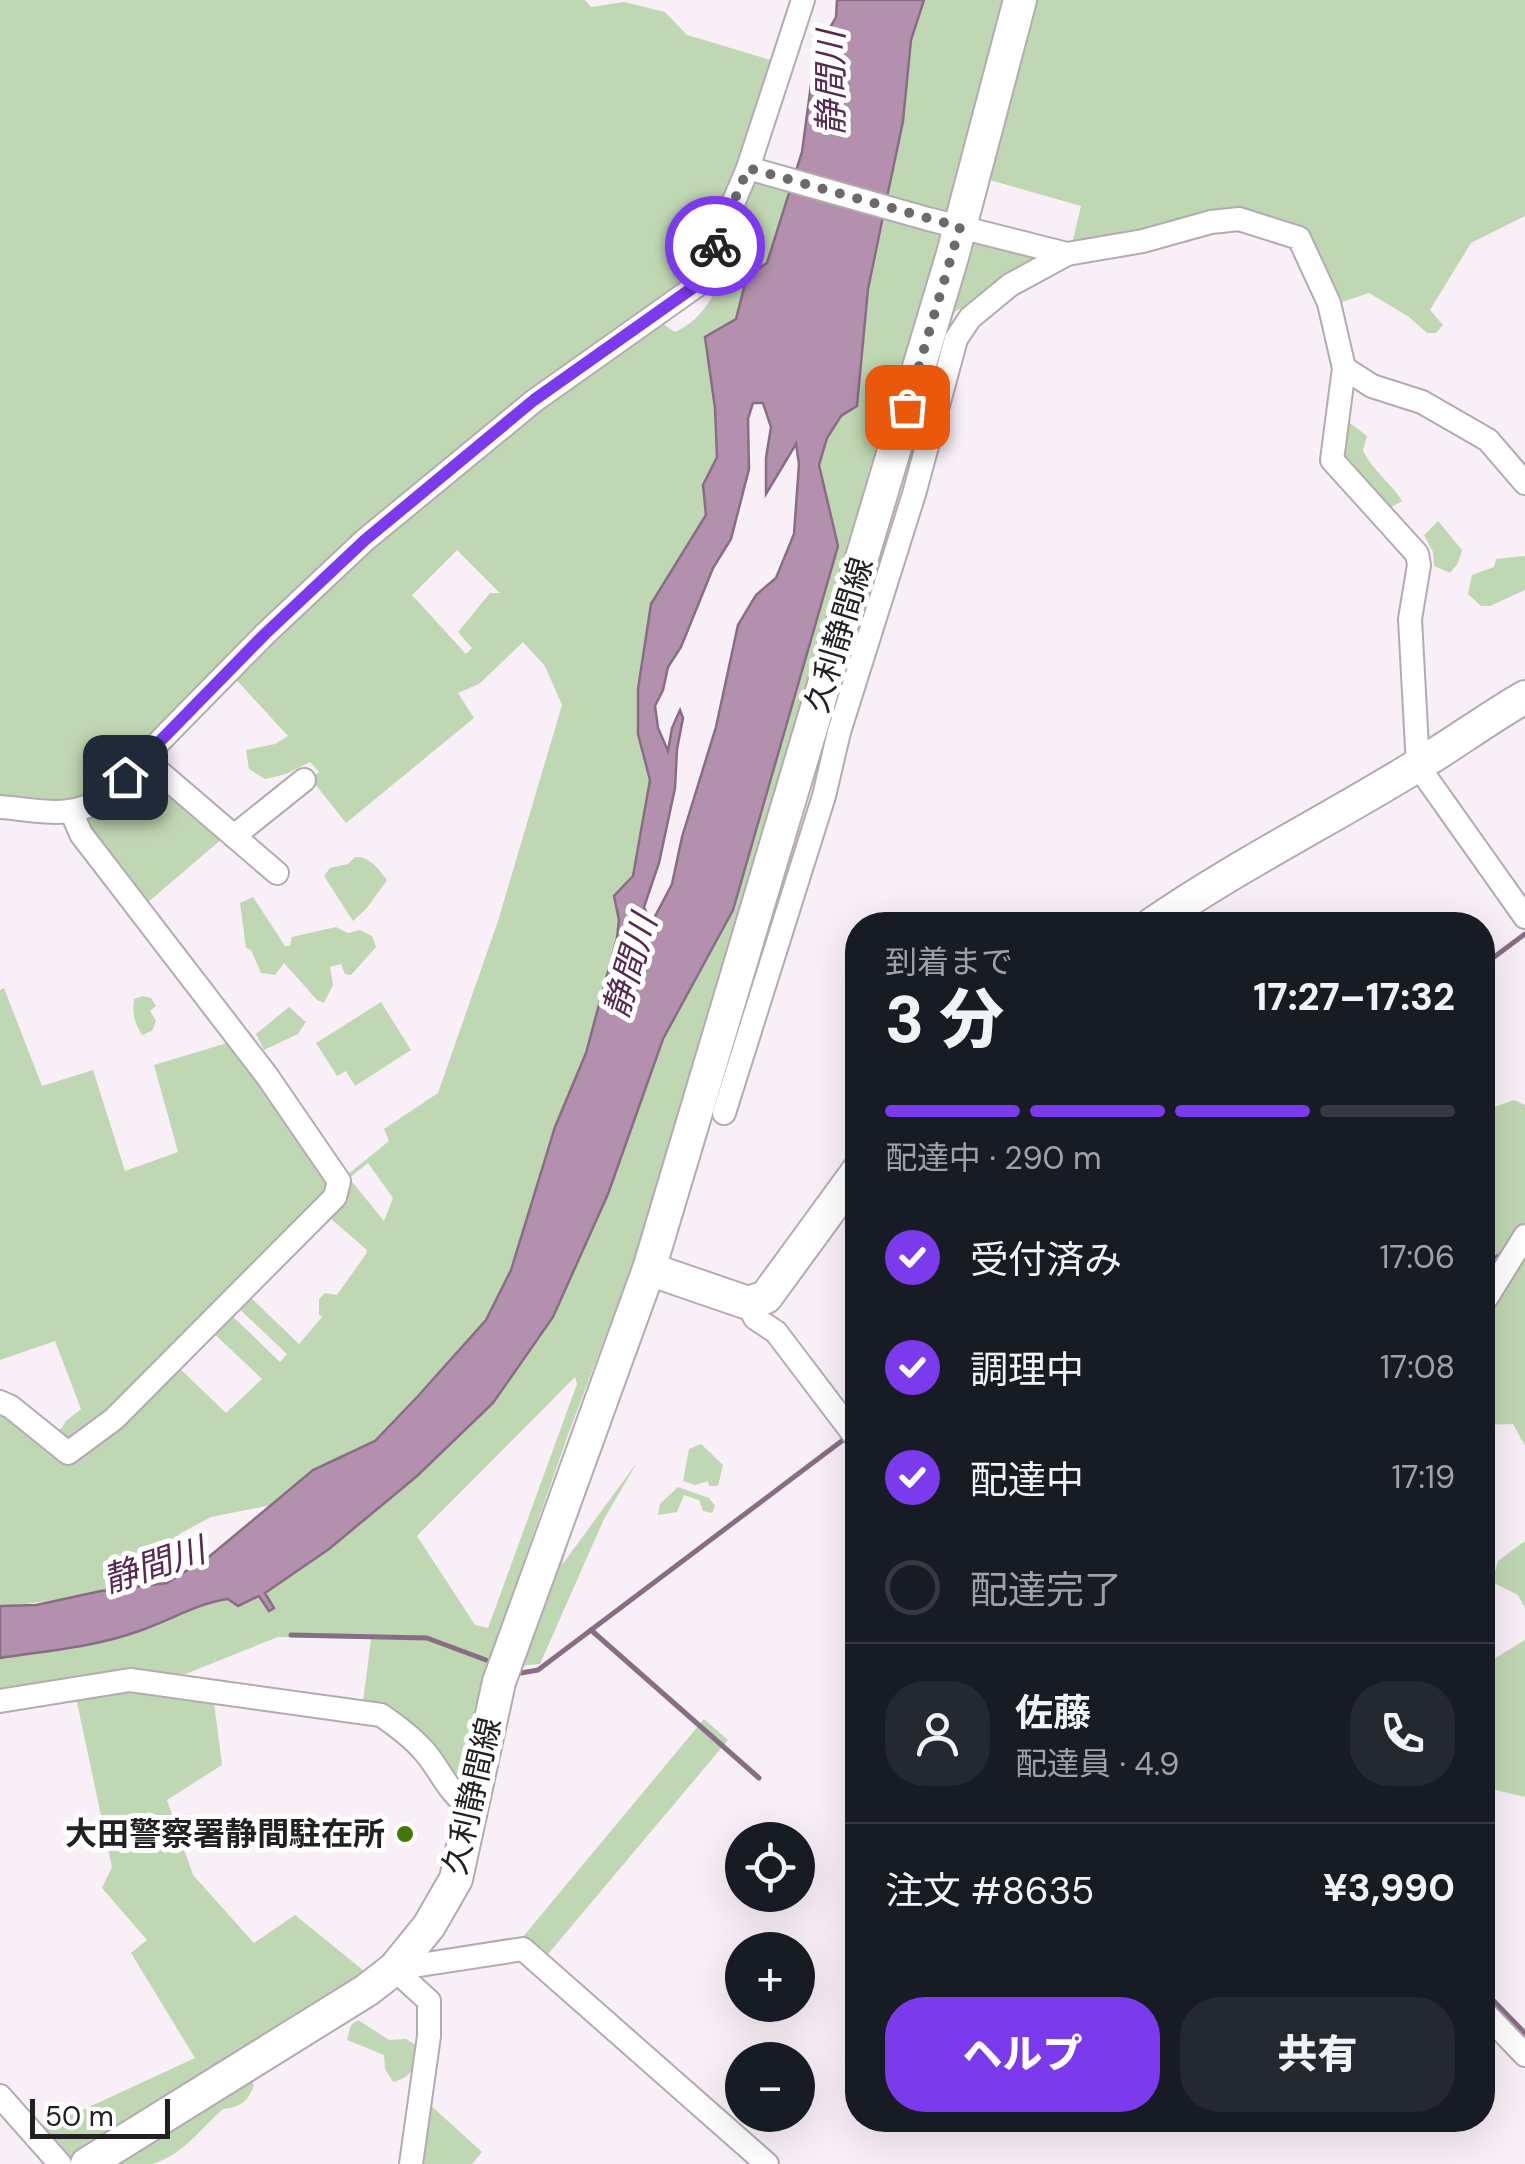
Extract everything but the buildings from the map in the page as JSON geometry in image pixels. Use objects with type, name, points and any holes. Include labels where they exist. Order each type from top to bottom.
[{"type":"main road","name":"久利静間線","points":[[87,2164],[394,1969],[429,1926],[456,1879],[499,1682],[650,1269],[944,223],[1020,0]]},
{"type":"main road","points":[[1170,912],[1418,766],[1480,722],[1525,697]]},
{"type":"main road","points":[[650,1269],[748,1303],[766,1297],[845,1189]]},
{"type":"street","points":[[0,807],[72,813],[89,808],[106,796],[265,634],[365,540],[534,400],[698,284],[748,168],[803,0]]},
{"type":"street","points":[[748,168],[1068,254]]},
{"type":"street","points":[[724,1114],[824,796],[839,732],[914,494],[956,340],[970,318],[1010,285],[1068,254],[1239,219],[1298,238],[1328,303],[1344,368],[1332,460],[1417,554],[1419,566],[1410,619],[1418,766],[1525,917]]},
{"type":"street","points":[[1344,368],[1372,386],[1422,402],[1488,440],[1525,482]]},
{"type":"street","points":[[143,758],[277,873]]},
{"type":"street","points":[[234,836],[304,780]]},
{"type":"street","points":[[0,1402],[68,1452],[114,1419],[336,1197],[338,1181],[267,1076],[80,834],[72,813]]},
{"type":"street","points":[[1495,1283],[1525,1236]]},
{"type":"street","points":[[748,1303],[755,1318],[776,1332],[845,1423]]},
{"type":"street","points":[[0,1701],[130,1680],[381,1715],[408,1734],[427,1754],[456,1798],[471,1806]]},
{"type":"street","points":[[394,1969],[523,1949],[768,2164]]},
{"type":"street","points":[[394,1969],[429,2001],[429,2036],[411,2164]]},
{"type":"street","points":[[1495,2024],[1525,2055]]},
{"type":"street","points":[[0,2096],[50,2160]]},
{"type":"green space","points":[[0,0],[585,0],[591,7],[624,2],[665,12],[687,35],[774,61],[741,165],[694,282],[532,395],[87,805],[0,803]]},
{"type":"green space","points":[[924,0],[1015,0],[956,221],[888,202],[903,121],[911,40]]},
{"type":"green space","points":[[1028,0],[1525,0],[1525,216],[1471,243],[1430,310],[1443,325],[1436,333],[1427,333],[1369,293],[1333,305],[1301,236],[1239,212],[1071,248],[1081,206],[979,177]]},
{"type":"green space","points":[[756,177],[791,187],[767,263],[747,276],[715,408],[717,457],[703,485],[706,515],[650,604],[638,689],[638,734],[650,780],[633,876],[614,896],[619,920],[617,938],[586,1053],[555,1127],[511,1270],[486,1320],[375,1441],[313,1470],[271,1505],[211,1517],[181,1533],[125,1589],[0,1606],[0,1402],[68,1453],[173,1362],[226,1413],[262,1379],[207,1327],[225,1309],[280,1362],[287,1354],[232,1302],[244,1291],[299,1344],[322,1317],[319,1299],[325,1293],[337,1295],[366,1254],[367,1250],[323,1212],[347,1175],[389,1141],[384,1129],[438,1093],[498,921],[562,705],[545,666],[523,642],[479,684],[458,693],[474,718],[346,823],[311,779],[319,772],[310,762],[265,779],[249,769],[246,750],[275,744],[288,736],[231,674],[367,542],[599,362],[663,324],[675,332],[693,320],[718,285]],"holes":[[[457,550],[500,593],[490,593],[458,632],[472,648],[466,654],[412,595]],[[368,1163],[393,1198],[384,1221],[349,1178]]]},
{"type":"green space","points":[[886,212],[952,229],[641,1243],[569,1432],[479,1691],[466,1799],[363,1702],[371,1639],[278,1637],[178,1677],[0,1696],[0,1658],[88,1645],[139,1631],[194,1608],[228,1599],[329,1549],[417,1476],[493,1404],[553,1317],[608,1194],[663,1039],[733,910],[838,546],[819,465],[827,438],[841,416],[857,406],[868,289]],"holes":[[[575,1377],[577,1384],[488,1628],[475,1625],[417,1536]]]},
{"type":"green space","points":[[963,234],[1055,255],[985,301],[957,310],[936,336]]},
{"type":"green space","points":[[1346,420],[1367,436],[1363,450],[1402,501],[1383,512],[1339,452]]},
{"type":"green space","points":[[1438,521],[1462,550],[1450,573],[1434,566],[1433,552],[1424,535]]},
{"type":"green space","points":[[1525,556],[1525,590],[1490,606],[1481,606],[1468,594],[1472,575],[1494,567],[1496,559]]},
{"type":"green space","points":[[146,760],[230,832],[140,909],[75,815]]},
{"type":"green space","points":[[355,857],[369,861],[387,880],[353,921],[324,876],[330,868],[348,864]]},
{"type":"green space","points":[[253,897],[285,946],[290,946],[292,937],[336,927],[372,936],[376,947],[351,975],[345,974],[341,964],[330,967],[333,985],[324,1003],[284,963],[275,975],[261,973],[251,950],[246,948],[240,903]]},
{"type":"green space","points":[[4,988],[42,1086],[93,1070],[125,1171],[178,1152],[154,1065],[237,1040],[336,1181],[68,1449],[47,1432],[61,1429],[81,1409],[55,1341],[0,1360],[0,990]]},
{"type":"green space","points":[[151,998],[156,1006],[150,1011],[156,1021],[152,1031],[142,1035],[133,1009],[134,999]]},
{"type":"green space","points":[[381,1002],[411,1050],[355,1086],[346,1071],[337,1076],[316,1043]]},
{"type":"green space","points":[[289,1007],[306,1022],[298,1034],[264,1050],[256,1034]]},
{"type":"green space","points":[[1514,1100],[1525,1105],[1525,1226],[1495,1269],[1495,1107]]},
{"type":"green space","points":[[1525,1247],[1525,1446],[1513,1424],[1495,1425],[1495,1292]]},
{"type":"green space","points":[[701,1444],[723,1465],[718,1486],[709,1486],[708,1481],[695,1485],[683,1481],[689,1449]]},
{"type":"green space","points":[[638,1461],[604,1519],[540,1664],[517,1666],[578,1506],[562,1565]]},
{"type":"green space","points":[[678,1487],[709,1498],[715,1506],[712,1513],[703,1511],[699,1500],[684,1495],[677,1512],[658,1515],[660,1504]]},
{"type":"green space","points":[[1525,1541],[1525,1608],[1518,1595],[1495,1584],[1498,1561]]},
{"type":"green space","points":[[1525,1640],[1525,1797],[1495,1790],[1495,1658]]},
{"type":"green space","points":[[128,1684],[213,1695],[222,1765],[167,1800],[193,1875],[254,1943],[295,1915],[369,1975],[65,2160],[29,2121],[48,2126],[195,2058],[131,1953],[147,1940],[102,1888],[112,1867],[75,1693]]},
{"type":"green space","points":[[704,1719],[728,1740],[543,1960],[517,1944]]},
{"type":"green space","points":[[358,2020],[389,2040],[406,2039],[422,2049],[409,2074],[393,2082],[385,2069],[384,2055],[347,2040],[351,2025]]},
{"type":"green space","points":[[249,2077],[254,2085],[246,2099],[223,2109],[173,2155],[152,2164],[111,2164]]},
{"type":"green space","points":[[428,2103],[482,2152],[472,2164],[423,2164]]},
{"type":"water","name":"静間川","points":[[837,0],[924,0],[911,40],[903,121],[868,289],[857,406],[841,416],[827,438],[819,465],[838,546],[733,910],[663,1039],[608,1194],[553,1317],[493,1403],[417,1476],[329,1549],[265,1593],[274,1608],[269,1611],[259,1596],[238,1606],[228,1599],[105,1641],[0,1658],[0,1606],[36,1605],[101,1591],[167,1583],[210,1556],[313,1470],[375,1441],[486,1320],[511,1270],[555,1127],[586,1053],[617,938],[619,920],[614,896],[633,876],[650,780],[638,734],[638,689],[651,604],[706,515],[703,485],[717,457],[705,337],[736,319],[747,276],[767,263],[802,152],[815,55],[836,17]],"holes":[[[753,403],[763,403],[771,427],[766,494],[796,444],[799,464],[794,534],[776,578],[756,595],[738,625],[716,727],[682,837],[672,884],[651,924],[644,907],[659,863],[675,788],[683,718],[680,710],[668,751],[658,728],[655,706],[668,667],[681,647],[713,568],[731,539],[749,469],[748,419]]]},
{"type":"waterway","points":[[1495,956],[1525,934]]},
{"type":"waterway","points":[[1495,1259],[1505,1252]]},
{"type":"waterway","points":[[521,1673],[538,1670],[845,1439]]},
{"type":"waterway","points":[[591,1630],[759,1778]]},
{"type":"waterway","points":[[291,1635],[427,1638],[486,1660]]},
{"type":"waterway","points":[[1495,2002],[1525,2033]]},
{"type":"way so far","points":[[715,246],[748,168],[960,227],[907,407]]},
{"type":"place","name":"大田警察署静間駐在所","points":[[405,1834]]},
{"type":"route","points":[[125,777],[265,634],[365,540],[534,400],[698,284],[715,246]]}]
